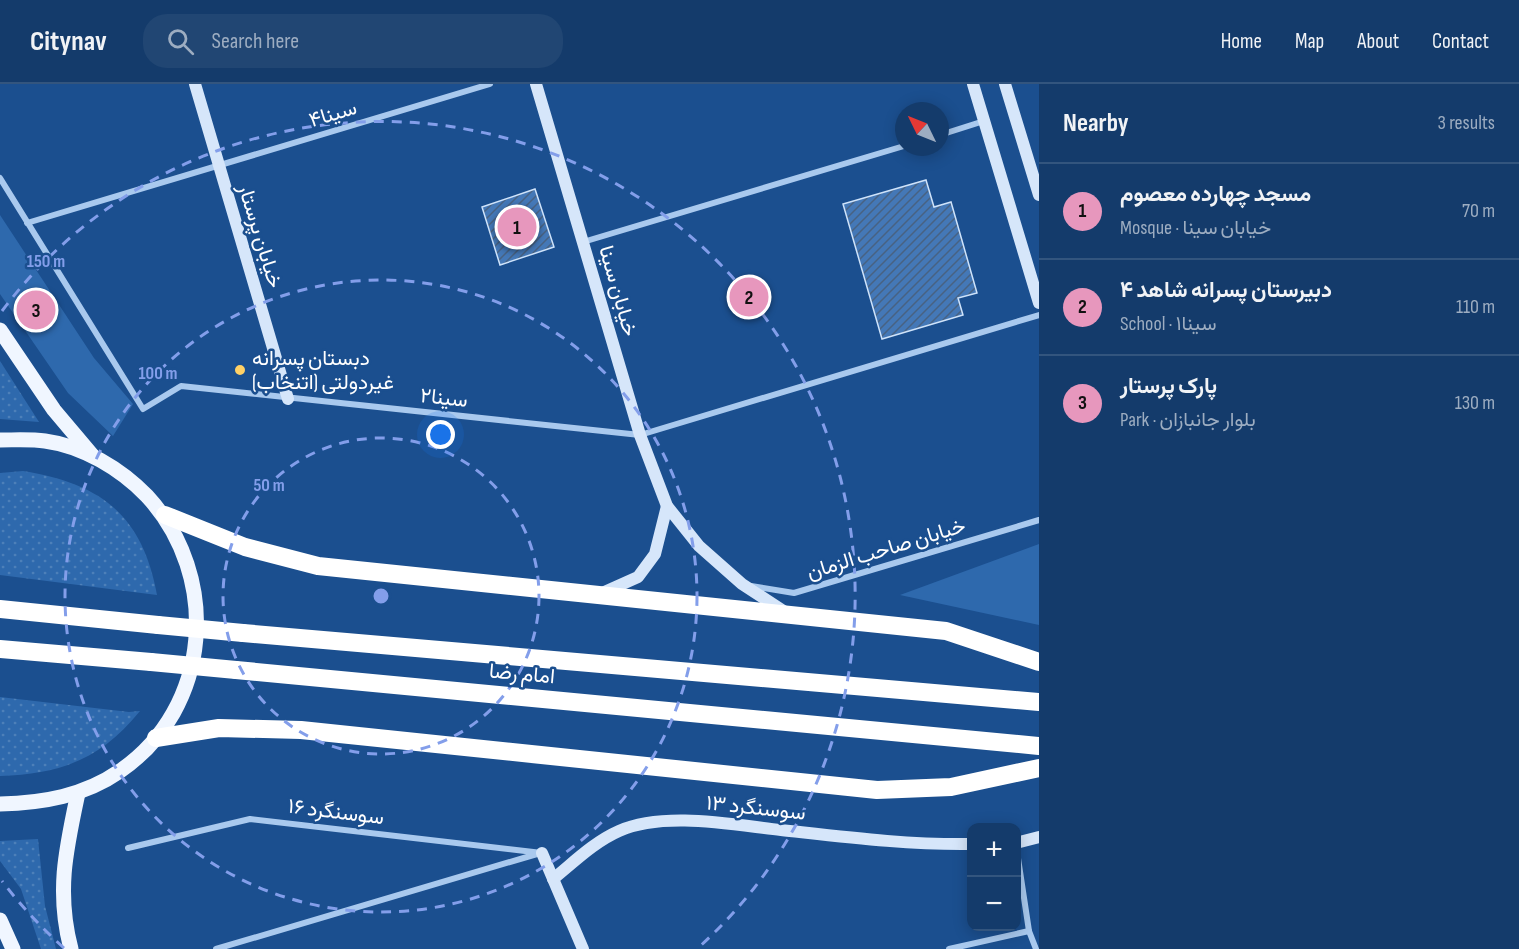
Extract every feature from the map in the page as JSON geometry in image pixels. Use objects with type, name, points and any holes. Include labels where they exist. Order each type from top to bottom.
[{"type":"highway","points":[[165,515],[245,547],[318,566],[946,631],[1039,662]]},
{"type":"highway","name":"امام رضا","points":[[0,609],[243,633],[1039,702]]},
{"type":"highway","name":"امام رضا","points":[[0,649],[1039,746]]},
{"type":"highway","points":[[156,738],[219,728],[301,730],[878,790],[951,787],[1039,768]]},
{"type":"main road","points":[[0,330],[54,410],[92,455]]},
{"type":"main road","points":[[0,440],[46,441],[92,455],[132,480],[165,515],[187,557],[197,604],[195,652],[181,698],[156,738],[121,771],[78,793],[39,803],[0,804]]},
{"type":"main road","points":[[72,949],[64,923],[63,860],[78,793]]},
{"type":"main road","points":[[0,920],[13,949]]},
{"type":"street","name":"خیابان پرستار","points":[[195,84],[288,399]]},
{"type":"street","name":"سینا۴","points":[[27,223],[490,84]]},
{"type":"street","name":"خیابان سینا","points":[[536,84],[640,435],[667,506],[699,546],[742,584],[788,615]]},
{"type":"street","points":[[973,84],[1039,303]]},
{"type":"street","points":[[1005,84],[1039,195]]},
{"type":"street","points":[[949,132],[984,121]]},
{"type":"street","points":[[583,242],[895,149]]},
{"type":"street","points":[[0,178],[27,223]]},
{"type":"street","name":"سینا۲","points":[[27,223],[143,409],[181,386],[640,435]]},
{"type":"street","points":[[640,435],[1039,315]]},
{"type":"street","points":[[596,595],[638,577],[655,554],[667,506]]},
{"type":"street","name":"خیابان صاحب الزمان","points":[[742,584],[794,593],[1039,520]]},
{"type":"street","name":"سوسنگرد ۱۶","points":[[128,848],[250,819],[542,853]]},
{"type":"street","name":"سوسنگرد ۱۳","points":[[553,879],[592,847],[619,831],[640,824],[696,821],[921,845],[967,844]]},
{"type":"street","points":[[1021,843],[1039,837]]},
{"type":"street","points":[[216,949],[542,853],[583,949]]},
{"type":"street","points":[[1021,873],[1029,931],[1036,949]]},
{"type":"street","points":[[949,949],[1029,931]]},
{"type":"shaded area","points":[[0,215],[94,358],[133,404],[113,436],[68,393],[0,294]]},
{"type":"shaded area","points":[[0,361],[39,422],[0,419]]},
{"type":"shaded area","points":[[23,471],[75,485],[96,495],[114,508],[129,524],[141,544],[157,595],[0,575],[0,473]]},
{"type":"shaded area","points":[[1039,544],[1039,625],[900,595]]},
{"type":"shaded area","points":[[0,697],[129,712],[140,711],[110,741],[78,761],[42,772],[0,776]]},
{"type":"shaded area","points":[[38,839],[45,906],[56,949],[41,949],[21,889],[0,861],[0,841]]},
{"type":"building","points":[[926,180],[934,207],[951,202],[977,293],[958,298],[963,315],[882,339],[843,204]]},
{"type":"building","points":[[535,189],[554,247],[500,265],[482,207]]},
{"type":"place","name":"مسجد چهارده معصوم","points":[[517,227]]},
{"type":"place","name":"دبیرستان پسرانه شاهد ۴","points":[[749,297]]},
{"type":"place","name":"پارک پرستار","points":[[36,310]]},
{"type":"place","name":"دبستان پسرانه غیردولتی (اتنخاب)","points":[[240,370]]}]
